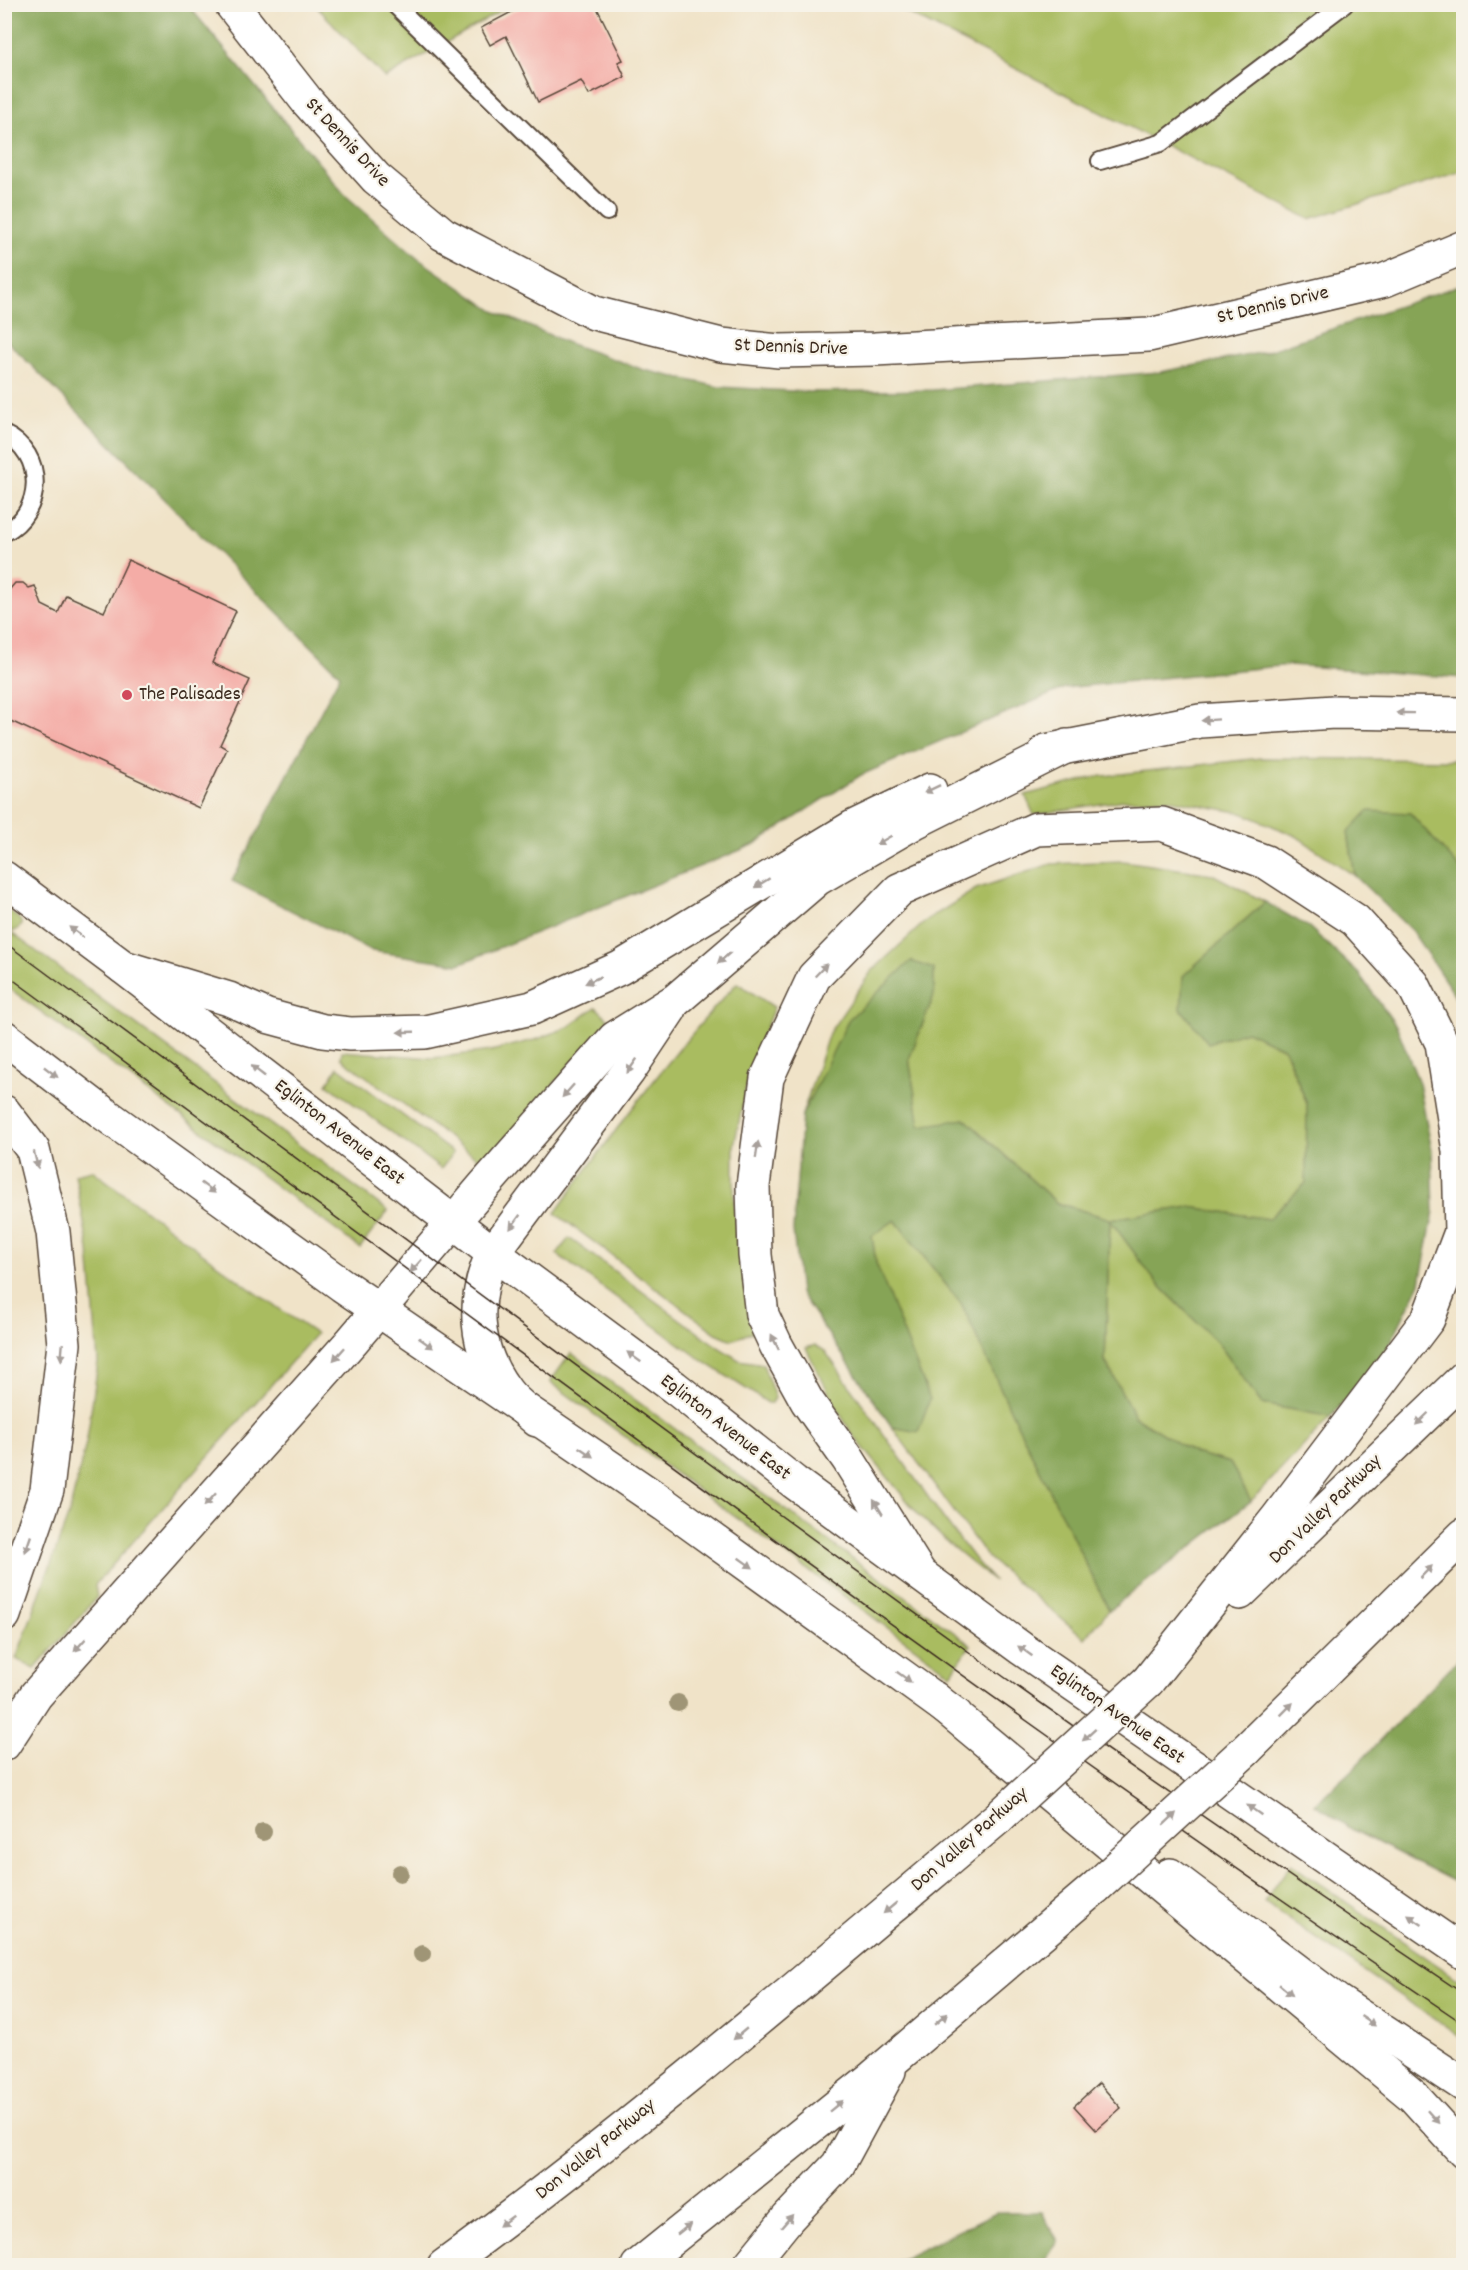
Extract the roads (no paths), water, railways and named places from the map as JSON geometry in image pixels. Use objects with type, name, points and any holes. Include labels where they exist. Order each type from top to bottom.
[{"type":"main road","name":"St Dennis Drive","points":[[231,4],[307,101],[376,178],[443,234],[594,313],[721,345],[779,351],[865,349],[1149,335],[1385,280],[1464,248]]},
{"type":"main road","points":[[123,967],[229,999],[267,1016],[323,1031],[350,1034],[425,1032],[532,1008],[620,968],[853,827],[990,761],[1200,721],[1334,712],[1464,714]]},
{"type":"main road","points":[[4,1744],[36,1695],[378,1310],[615,1038],[676,1000],[816,879],[915,822],[1067,746]]},
{"type":"main road","points":[[921,1574],[848,1459],[807,1401],[762,1315],[755,1255],[753,1186],[767,1078],[814,977],[899,890],[1036,829],[1162,824],[1266,862],[1355,920],[1413,984],[1442,1043],[1459,1151],[1461,1232],[1428,1319],[1285,1508],[1148,1681]]},
{"type":"main road","name":"Eglinton Avenue East","points":[[4,878],[493,1253],[674,1387],[794,1482],[1022,1649],[1464,1953]]},
{"type":"main road","points":[[537,1420],[507,1393],[487,1360],[478,1321],[479,1293],[484,1272],[493,1253],[628,1072],[676,1000]]},
{"type":"main road","points":[[4,1036],[102,1112],[378,1310],[665,1505],[933,1698],[1337,2001],[1464,2085]]},
{"type":"main road","points":[[4,1112],[33,1149],[53,1232],[64,1344],[46,1490],[4,1615]]},
{"type":"main road","name":"Don Valley Parkway","points":[[444,2265],[526,2206],[727,2045],[999,1817],[1148,1681],[1464,1378]]},
{"type":"main road","points":[[638,2265],[897,2056],[1096,1887],[1246,1750],[1464,1535]]},
{"type":"main road","points":[[933,1698],[1413,2096],[1464,2152]]},
{"type":"main road","points":[[749,2265],[788,2218],[838,2165],[897,2056]]},
{"type":"lane","points":[[394,4],[607,212]]},
{"type":"lane","points":[[1100,162],[1161,143],[1345,4]]},
{"type":"lane","points":[[4,434],[22,446],[32,462],[36,480],[34,498],[26,515],[14,528],[4,533]]},
{"type":"tram line","points":[[4,942],[844,1562],[1089,1737],[1464,1994]]},
{"type":"tram line","points":[[4,973],[911,1638],[1278,1897],[1464,2024]]},
{"type":"place","name":"The Palisades","points":[[127,695]]}]
